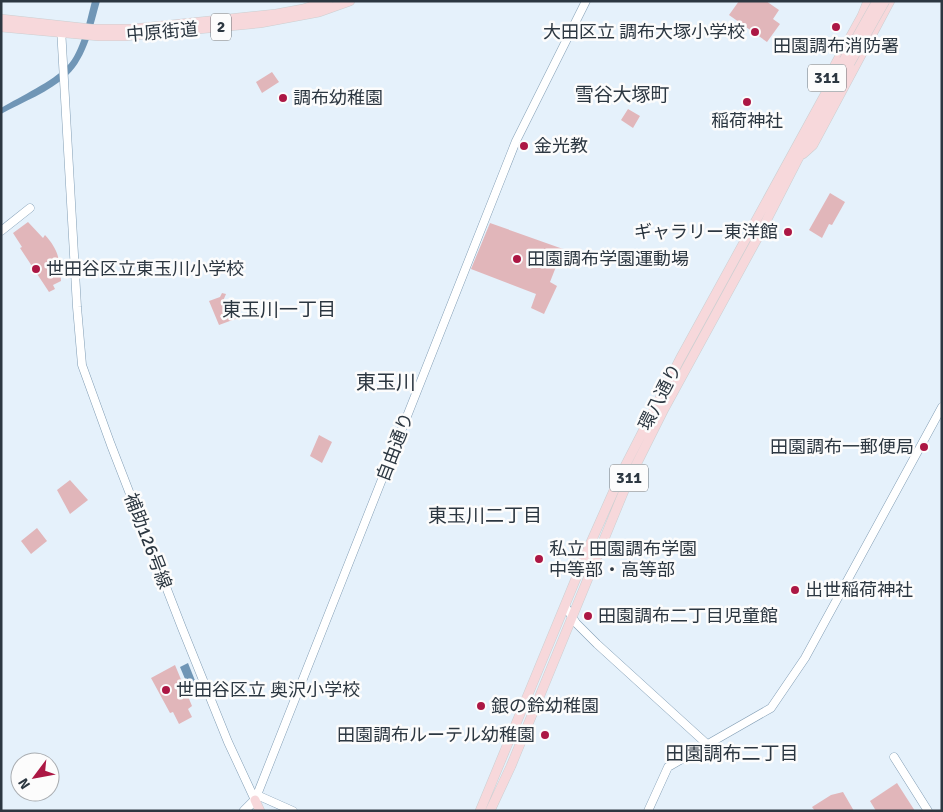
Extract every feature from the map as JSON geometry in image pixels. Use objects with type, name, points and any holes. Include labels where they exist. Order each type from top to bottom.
[{"type":"main road","name":"中原街道","points":[[86,32],[247,18],[291,12],[328,1]]},
{"type":"main road","name":"中原街道","points":[[1,19],[61,29],[125,36],[260,23],[319,12],[350,1]]},
{"type":"main road","name":"311","points":[[794,158],[794,142],[862,16],[868,1]]},
{"type":"main road","name":"環八通り","points":[[480,811],[591,542],[623,470],[680,359],[847,62],[877,1]]},
{"type":"main road","name":"環八通り","points":[[847,62],[885,1]]},
{"type":"main road","points":[[794,158],[813,145],[890,1]]},
{"type":"main road","points":[[862,16],[878,25]]},
{"type":"main road","name":"中原街道","points":[[1,27],[61,29]]},
{"type":"main road","name":"環八通り","points":[[490,811],[511,766],[628,481],[664,409],[762,229],[794,158]]},
{"type":"main road","name":"自由通り","points":[[244,811],[256,797]]},
{"type":"main road","name":"補助126号線","points":[[256,797],[260,811]]},
{"type":"street","name":"自由通り","points":[[256,797],[516,141],[586,1]]},
{"type":"street","name":"補助126号線","points":[[61,29],[82,365],[182,628],[225,734],[256,797]]},
{"type":"street","points":[[1,231],[30,208]]},
{"type":"street","points":[[648,811],[668,768],[769,711],[805,658],[942,407]]},
{"type":"street","points":[[565,606],[576,623],[708,745]]},
{"type":"street","points":[[894,757],[928,811]]},
{"type":"street","points":[[256,797],[293,811]]},
{"type":"shaded area","points":[[739,1],[766,1],[779,10],[773,19],[780,24],[767,42],[729,15]]},
{"type":"shaded area","points":[[272,72],[279,82],[262,93],[256,82]]},
{"type":"shaded area","points":[[628,109],[640,116],[633,128],[621,120]]},
{"type":"shaded area","points":[[830,193],[845,202],[832,225],[829,224],[822,238],[809,230]]},
{"type":"shaded area","points":[[28,222],[43,238],[45,235],[58,256],[61,281],[53,285],[55,289],[49,292],[20,248],[22,247],[13,233]]},
{"type":"shaded area","name":"田園調布学園運動場","points":[[490,223],[563,249],[550,282],[557,286],[544,314],[531,308],[536,294],[471,269]]},
{"type":"shaded area","points":[[222,293],[226,294],[223,301],[241,310],[238,318],[219,325],[209,301],[220,297]]},
{"type":"shaded area","points":[[319,435],[332,442],[322,463],[310,456]]},
{"type":"shaded area","points":[[70,480],[88,500],[70,514],[57,490]]},
{"type":"shaded area","points":[[37,528],[47,541],[31,554],[21,541]]},
{"type":"shaded area","points":[[175,665],[192,706],[188,709],[192,717],[179,724],[173,712],[170,713],[151,678]]},
{"type":"shaded area","points":[[897,783],[915,811],[876,811],[870,801]]},
{"type":"shaded area","points":[[843,792],[854,811],[815,811],[812,807],[831,795]]},
{"type":"water","points":[[92,1],[100,1],[85,50],[75,68],[53,87],[1,114],[1,108],[53,78],[72,60],[83,35]]},
{"type":"water","points":[[188,663],[196,683],[188,686],[180,667]]},
{"type":"place","name":"田園調布消防署","points":[[836,27]]},
{"type":"place","name":"大田区立 調布大塚小学校","points":[[755,32]]},
{"type":"place","name":"調布幼稚園","points":[[283,98]]},
{"type":"place","name":"稲荷神社","points":[[747,102]]},
{"type":"place","name":"金光教","points":[[524,146]]},
{"type":"place","name":"ギャラリー東洋館","points":[[788,232]]},
{"type":"place","name":"田園調布学園運動場","points":[[517,259]]},
{"type":"place","name":"世田谷区立東玉川小学校","points":[[36,269]]},
{"type":"place","name":"田園調布一郵便局","points":[[924,447]]},
{"type":"place","name":"私立 田園調布学園 中等部・高等部","points":[[539,559]]},
{"type":"place","name":"出世稲荷神社","points":[[795,590]]},
{"type":"place","name":"田園調布二丁目児童館","points":[[588,616]]},
{"type":"place","name":"世田谷区立 奥沢小学校","points":[[166,690]]},
{"type":"place","name":"銀の鈴幼稚園","points":[[481,706]]},
{"type":"place","name":"田園調布ルーテル幼稚園","points":[[545,735]]},
{"type":"district","name":"雪谷大塚町","points":[[622,95]]},
{"type":"district","name":"東玉川一丁目","points":[[279,310]]},
{"type":"district","name":"東玉川","points":[[386,382]]},
{"type":"district","name":"東玉川二丁目","points":[[485,516]]},
{"type":"district","name":"田園調布二丁目","points":[[732,754]]}]
